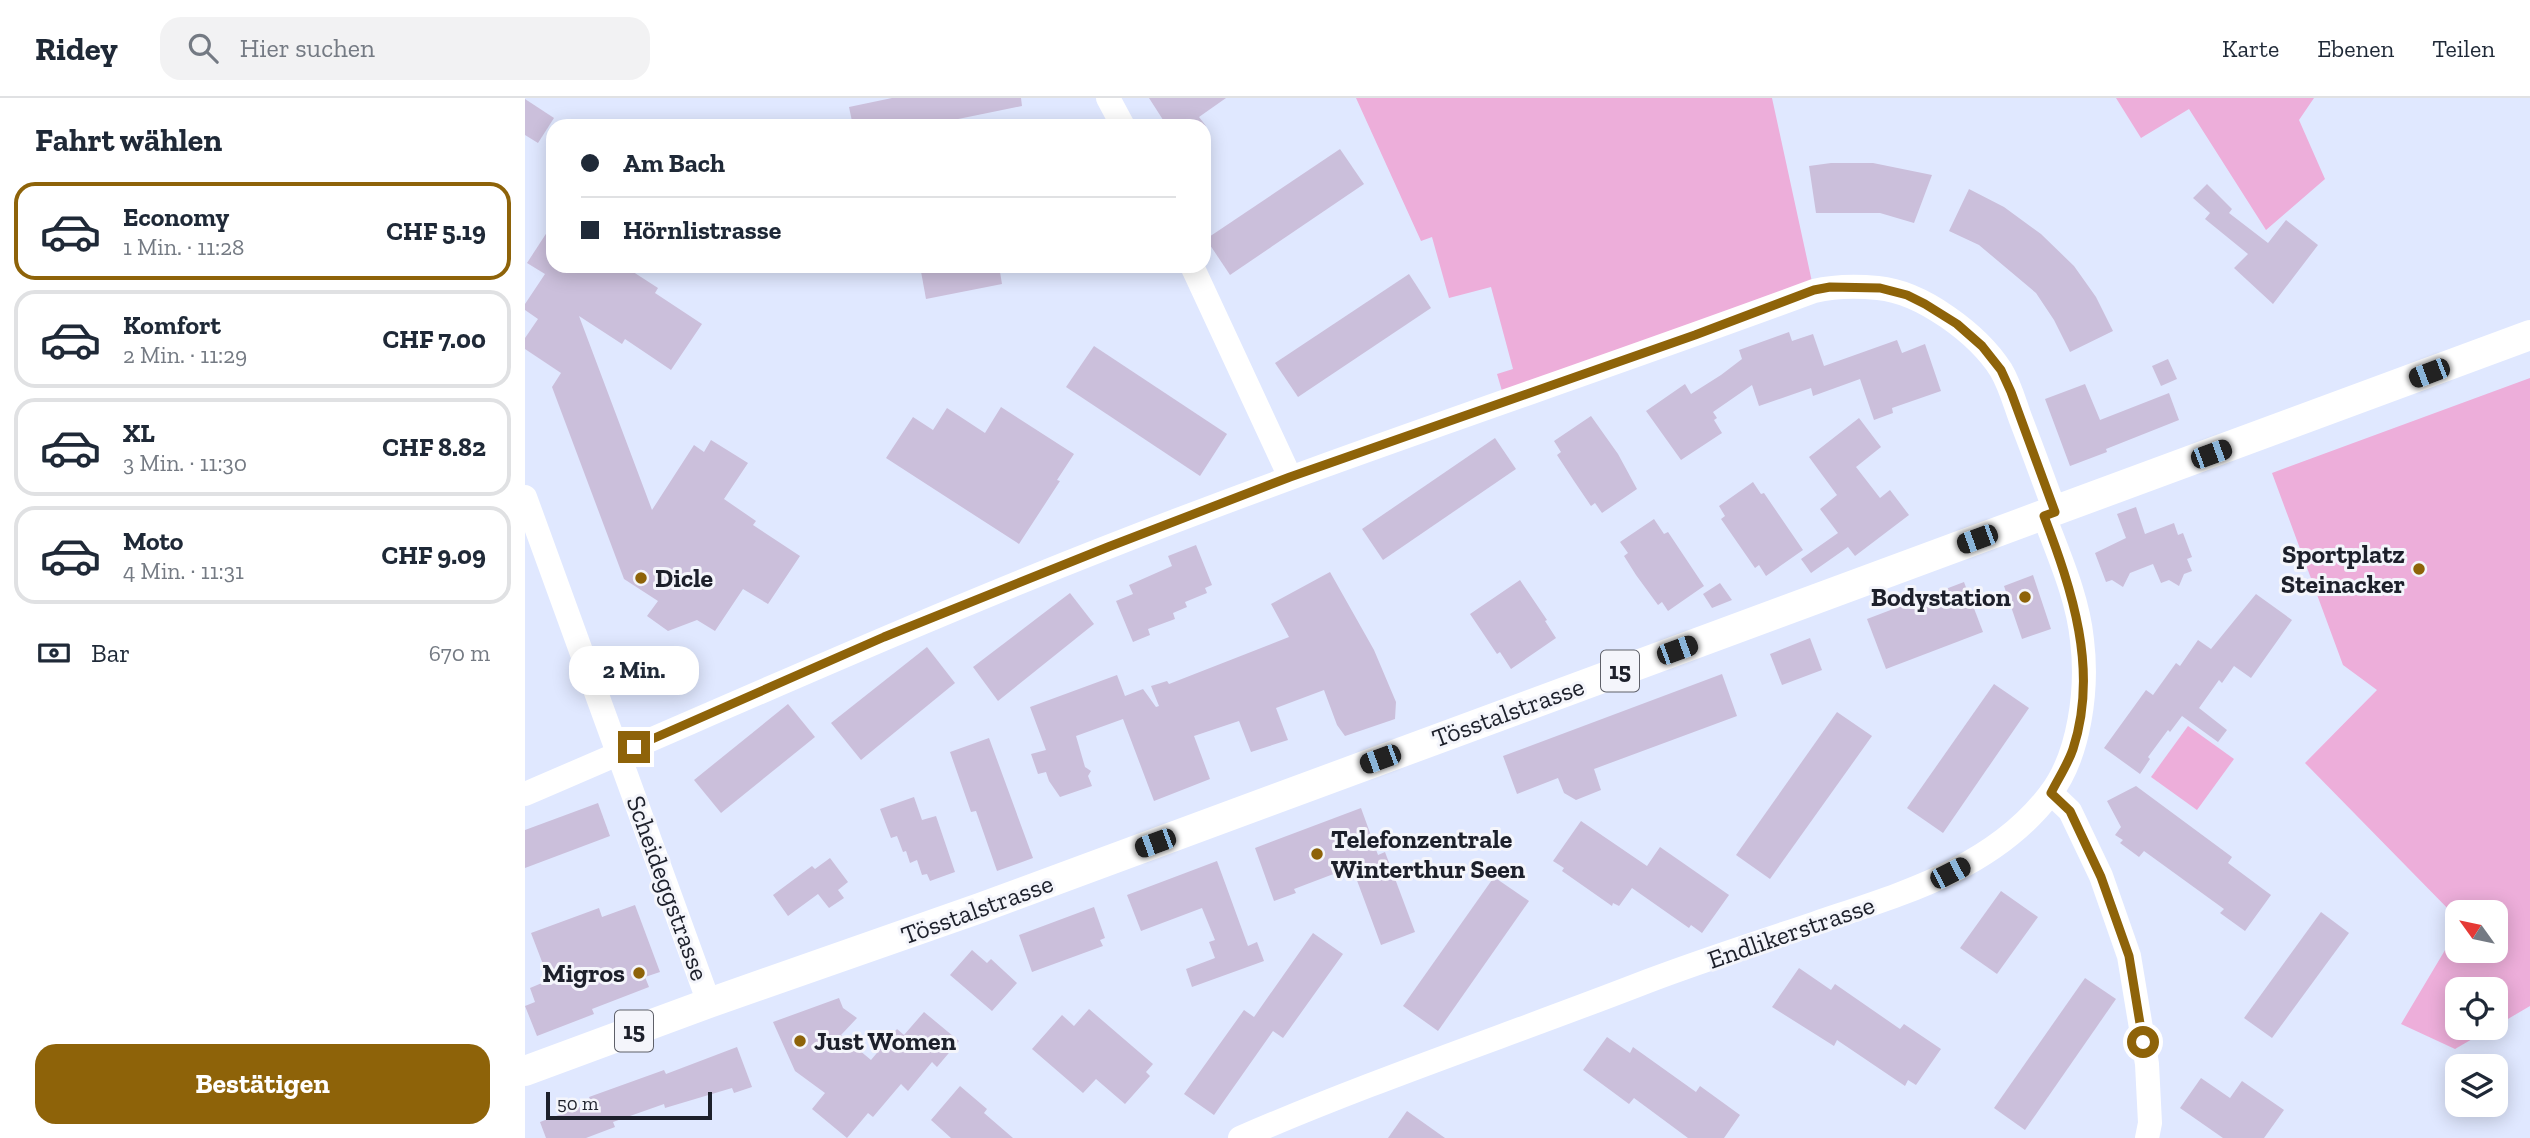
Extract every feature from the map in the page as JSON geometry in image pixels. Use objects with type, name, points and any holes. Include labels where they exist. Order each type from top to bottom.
[{"type":"main road","name":"Tösstalstrasse","points":[[525,1071],[944,921],[2530,335]]},
{"type":"street","points":[[1108,98],[1119,119]]},
{"type":"street","points":[[1195,273],[1290,477]]},
{"type":"street","name":"Endlikerstrasse","points":[[525,794],[884,637],[1108,547],[1290,477],[1695,335],[1814,290],[1842,287],[1880,288],[1925,304],[1957,324],[1982,346],[2001,370],[2050,514],[2083,640],[2082,703],[2073,749],[2051,793],[2004,841],[1966,865],[1928,883],[1872,905],[1649,981],[1315,1106],[1240,1138]]},
{"type":"street","name":"Scheideggstrasse","points":[[525,497],[709,1003]]},
{"type":"street","points":[[2051,793],[2070,811],[2101,877],[2129,956],[2147,1064],[2150,1123],[2147,1138]]},
{"type":"shaded area","points":[[1356,98],[1772,98],[1814,291],[1505,401],[1497,374],[1513,369],[1491,287],[1449,298],[1432,237],[1421,241]]},
{"type":"shaded area","points":[[2116,98],[2314,98],[2299,120],[2325,179],[2266,230],[2189,109],[2141,138]]},
{"type":"shaded area","name":"Sportplatz Steinacker","points":[[2530,378],[2530,1006],[2508,1019],[2508,977],[2445,977],[2445,1040],[2471,1040],[2455,1049],[2401,1024],[2445,950],[2445,963],[2508,963],[2508,900],[2445,900],[2445,906],[2305,763],[2377,690],[2343,665],[2272,473]]},
{"type":"shaded area","points":[[2188,726],[2234,759],[2197,810],[2151,777]]},
{"type":"building","points":[[892,98],[1021,98],[1022,106],[958,119],[852,119],[849,107]]},
{"type":"building","points":[[1149,98],[1226,98],[1199,117],[1201,119],[1162,119]]},
{"type":"building","points":[[525,99],[554,118],[546,119],[546,130],[538,143],[525,135]]},
{"type":"building","points":[[1340,149],[1364,184],[1230,275],[1211,246],[1211,236]]},
{"type":"building","points":[[1873,163],[1932,175],[1914,223],[1880,213],[1816,213],[1809,166]]},
{"type":"building","points":[[2207,184],[2232,209],[2229,213],[2268,243],[2286,220],[2318,245],[2273,304],[2234,268],[2248,254],[2205,219],[2210,213],[2193,198]]},
{"type":"building","points":[[1969,189],[2004,207],[2041,234],[2074,266],[2096,297],[2113,331],[2070,352],[2054,320],[2036,293],[1979,245],[1949,231]]},
{"type":"building","points":[[546,234],[546,273],[635,273],[658,288],[655,293],[702,324],[671,370],[625,339],[622,344],[579,316],[652,510],[694,445],[704,452],[711,440],[748,463],[724,499],[756,521],[753,525],[800,556],[768,604],[743,589],[715,631],[697,620],[668,631],[647,616],[658,601],[624,579],[552,387],[561,373],[525,349],[525,338],[538,319],[525,310],[525,304],[545,274],[527,263]]},
{"type":"building","points":[[921,273],[1000,273],[1002,284],[926,299]]},
{"type":"building","points":[[1409,274],[1431,308],[1298,397],[1275,363]]},
{"type":"building","points":[[1789,332],[1792,341],[1813,334],[1824,366],[1897,340],[1902,353],[1925,344],[1941,391],[1892,408],[1893,413],[1874,420],[1860,379],[1813,396],[1811,388],[1759,406],[1752,385],[1713,412],[1717,418],[1714,420],[1722,433],[1681,460],[1646,411],[1685,384],[1691,394],[1721,375],[1742,359],[1739,350]]},
{"type":"building","points":[[1094,346],[1227,434],[1200,476],[1066,387]]},
{"type":"building","points":[[2168,359],[2177,379],[2161,386],[2152,366]]},
{"type":"building","points":[[2085,384],[2100,420],[2169,393],[2179,420],[2070,466],[2045,399]]},
{"type":"building","points":[[1001,407],[1074,454],[1057,480],[1060,481],[1019,544],[886,458],[913,417],[933,430],[947,408],[985,433]]},
{"type":"building","points":[[1591,416],[1618,454],[1637,489],[1602,513],[1595,503],[1591,506],[1574,481],[1557,455],[1561,452],[1554,441]]},
{"type":"building","points":[[1859,418],[1881,447],[1856,467],[1880,498],[1890,490],[1909,515],[1855,556],[1848,547],[1811,573],[1801,559],[1838,533],[1820,509],[1837,495],[1809,457]]},
{"type":"building","points":[[1495,438],[1516,469],[1383,560],[1362,529]]},
{"type":"building","points":[[1753,482],[1761,494],[1764,493],[1803,550],[1766,576],[1759,565],[1755,568],[1721,519],[1725,516],[1719,506]]},
{"type":"building","points":[[2136,507],[2145,534],[2174,523],[2178,535],[2183,533],[2192,557],[2187,559],[2192,571],[2184,574],[2179,586],[2169,580],[2161,583],[2153,564],[2130,573],[2123,587],[2112,580],[2106,582],[2095,553],[2126,538],[2117,514]]},
{"type":"building","points":[[1654,519],[1664,534],[1668,532],[1704,586],[1668,611],[1662,602],[1658,605],[1636,575],[1624,556],[1628,553],[1620,542]]},
{"type":"building","points":[[1196,545],[1212,585],[1205,588],[1207,593],[1185,602],[1187,607],[1173,613],[1175,619],[1148,629],[1150,635],[1133,642],[1116,601],[1133,594],[1129,585],[1172,566],[1168,556]]},
{"type":"building","points":[[1330,572],[1374,650],[1396,702],[1395,719],[1345,736],[1337,725],[1324,690],[1276,708],[1288,740],[1251,752],[1239,721],[1194,736],[1210,779],[1154,801],[1123,719],[1076,736],[1085,767],[1091,771],[1088,776],[1092,786],[1060,797],[1046,772],[1038,774],[1031,754],[1046,750],[1030,707],[1117,675],[1125,696],[1143,689],[1156,707],[1159,706],[1151,686],[1167,681],[1169,684],[1289,637],[1271,604]]},
{"type":"building","points":[[2033,575],[2051,629],[2022,639],[2004,586]]},
{"type":"building","points":[[1520,580],[1556,638],[1511,669],[1500,652],[1497,654],[1470,614]]},
{"type":"building","points":[[1964,582],[1983,632],[1886,669],[1867,619]]},
{"type":"building","points":[[1720,583],[1732,600],[1712,608],[1703,594]]},
{"type":"building","points":[[1070,593],[1094,624],[998,701],[973,667]]},
{"type":"building","points":[[2256,594],[2292,620],[2251,678],[2234,666],[2222,683],[2219,680],[2199,708],[2227,730],[2218,742],[2182,716],[2148,757],[2150,759],[2140,774],[2104,748],[2146,690],[2153,695],[2176,663],[2180,666],[2198,640],[2211,649]]},
{"type":"building","points":[[1810,638],[1822,670],[1782,685],[1770,654]]},
{"type":"building","points":[[927,647],[955,683],[861,760],[831,723]]},
{"type":"building","points":[[1722,674],[1737,716],[1594,769],[1601,790],[1576,800],[1564,793],[1558,778],[1517,794],[1503,756]]},
{"type":"building","points":[[1994,684],[2029,708],[1943,833],[1907,808]]},
{"type":"building","points":[[788,704],[815,737],[721,813],[694,780]]},
{"type":"building","points":[[1837,712],[1872,736],[1770,879],[1736,855]]},
{"type":"building","points":[[989,738],[1033,858],[997,871],[976,811],[971,812],[950,752]]},
{"type":"building","points":[[2136,786],[2232,857],[2228,863],[2271,895],[2245,931],[2220,913],[2224,909],[2144,851],[2139,857],[2120,843],[2123,840],[2115,835],[2121,827],[2107,801]]},
{"type":"building","points":[[914,797],[922,820],[936,816],[955,872],[930,881],[927,874],[922,875],[917,860],[910,863],[897,836],[891,838],[880,809]]},
{"type":"building","points":[[598,803],[610,836],[525,868],[525,830]]},
{"type":"building","name":"Telefonzentrale Winterthur Seen","points":[[1361,808],[1378,855],[1385,852],[1415,932],[1381,945],[1352,867],[1294,889],[1296,893],[1274,901],[1255,848]]},
{"type":"building","points":[[1581,821],[1647,866],[1660,847],[1729,895],[1702,933],[1691,925],[1689,928],[1632,888],[1619,906],[1613,903],[1612,906],[1562,871],[1564,868],[1553,861]]},
{"type":"building","points":[[830,858],[848,882],[838,890],[844,898],[829,908],[818,894],[788,916],[773,895],[812,866],[815,869]]},
{"type":"building","points":[[1217,861],[1248,946],[1257,942],[1264,961],[1192,987],[1186,969],[1215,958],[1209,942],[1215,940],[1202,908],[1141,931],[1127,895]]},
{"type":"building","points":[[1494,877],[1529,901],[1438,1031],[1403,1006]]},
{"type":"building","points":[[2001,891],[2038,917],[1997,974],[1960,948]]},
{"type":"building","points":[[635,905],[660,972],[645,977],[649,987],[592,1009],[594,1014],[537,1036],[525,1006],[535,1002],[530,988],[549,980],[531,933],[599,908],[602,917]]},
{"type":"building","points":[[1094,907],[1105,938],[1100,940],[1103,946],[1032,972],[1019,935]]},
{"type":"building","points":[[2321,912],[2349,933],[2272,1038],[2244,1018]]},
{"type":"building","points":[[1313,933],[1343,954],[1283,1038],[1273,1031],[1214,1115],[1184,1094],[1244,1010],[1254,1017]]},
{"type":"building","points":[[972,950],[987,963],[991,959],[1017,983],[992,1011],[950,975]]},
{"type":"building","points":[[1799,968],[1831,990],[1835,984],[1900,1029],[1904,1024],[1941,1049],[1916,1085],[1908,1080],[1905,1086],[1837,1040],[1834,1046],[1772,1007]]},
{"type":"building","points":[[2085,978],[2116,999],[2025,1130],[1994,1108]]},
{"type":"building","points":[[839,998],[843,1008],[857,1018],[841,1035],[871,1060],[897,1029],[904,1035],[924,1012],[959,1041],[937,1067],[932,1062],[908,1091],[901,1084],[873,1117],[868,1113],[847,1138],[812,1109],[825,1093],[795,1071],[773,1022]]},
{"type":"building","points":[[1089,1009],[1153,1064],[1146,1072],[1150,1076],[1125,1104],[1096,1079],[1083,1093],[1032,1049],[1062,1015],[1074,1026]]},
{"type":"building","points":[[1607,1037],[1630,1053],[1633,1047],[1696,1092],[1700,1086],[1740,1115],[1724,1138],[1688,1138],[1634,1098],[1629,1104],[1583,1070]]},
{"type":"building","points":[[737,1047],[752,1087],[734,1093],[732,1088],[665,1108],[664,1104],[613,1122],[615,1127],[586,1138],[546,1138],[540,1122],[591,1103],[589,1097],[664,1070],[666,1074]]},
{"type":"building","points":[[2201,1078],[2230,1098],[2242,1081],[2284,1110],[2264,1138],[2223,1138],[2180,1108]]},
{"type":"building","points":[[960,1086],[987,1109],[984,1113],[1013,1138],[951,1138],[931,1120]]},
{"type":"building","points":[[1407,1111],[1445,1138],[1388,1138]]},
{"type":"place","name":"Sportplatz Steinacker","points":[[2419,569]]},
{"type":"place","name":"Dicle","points":[[641,578]]},
{"type":"place","name":"Bodystation","points":[[2025,597]]},
{"type":"place","name":"Telefonzentrale Winterthur Seen","points":[[1317,854]]},
{"type":"place","name":"Migros","points":[[639,973]]},
{"type":"place","name":"Just Women","points":[[800,1041]]},
{"type":"route","points":[[634,747],[884,637],[1290,477],[1695,335],[1814,290],[1830,287],[1880,288],[1907,295],[1957,324],[1982,346],[2001,370],[2055,512],[2044,516],[2070,585],[2083,640],[2082,703],[2073,749],[2051,793],[2070,811],[2101,877],[2129,956],[2143,1042]]}]
